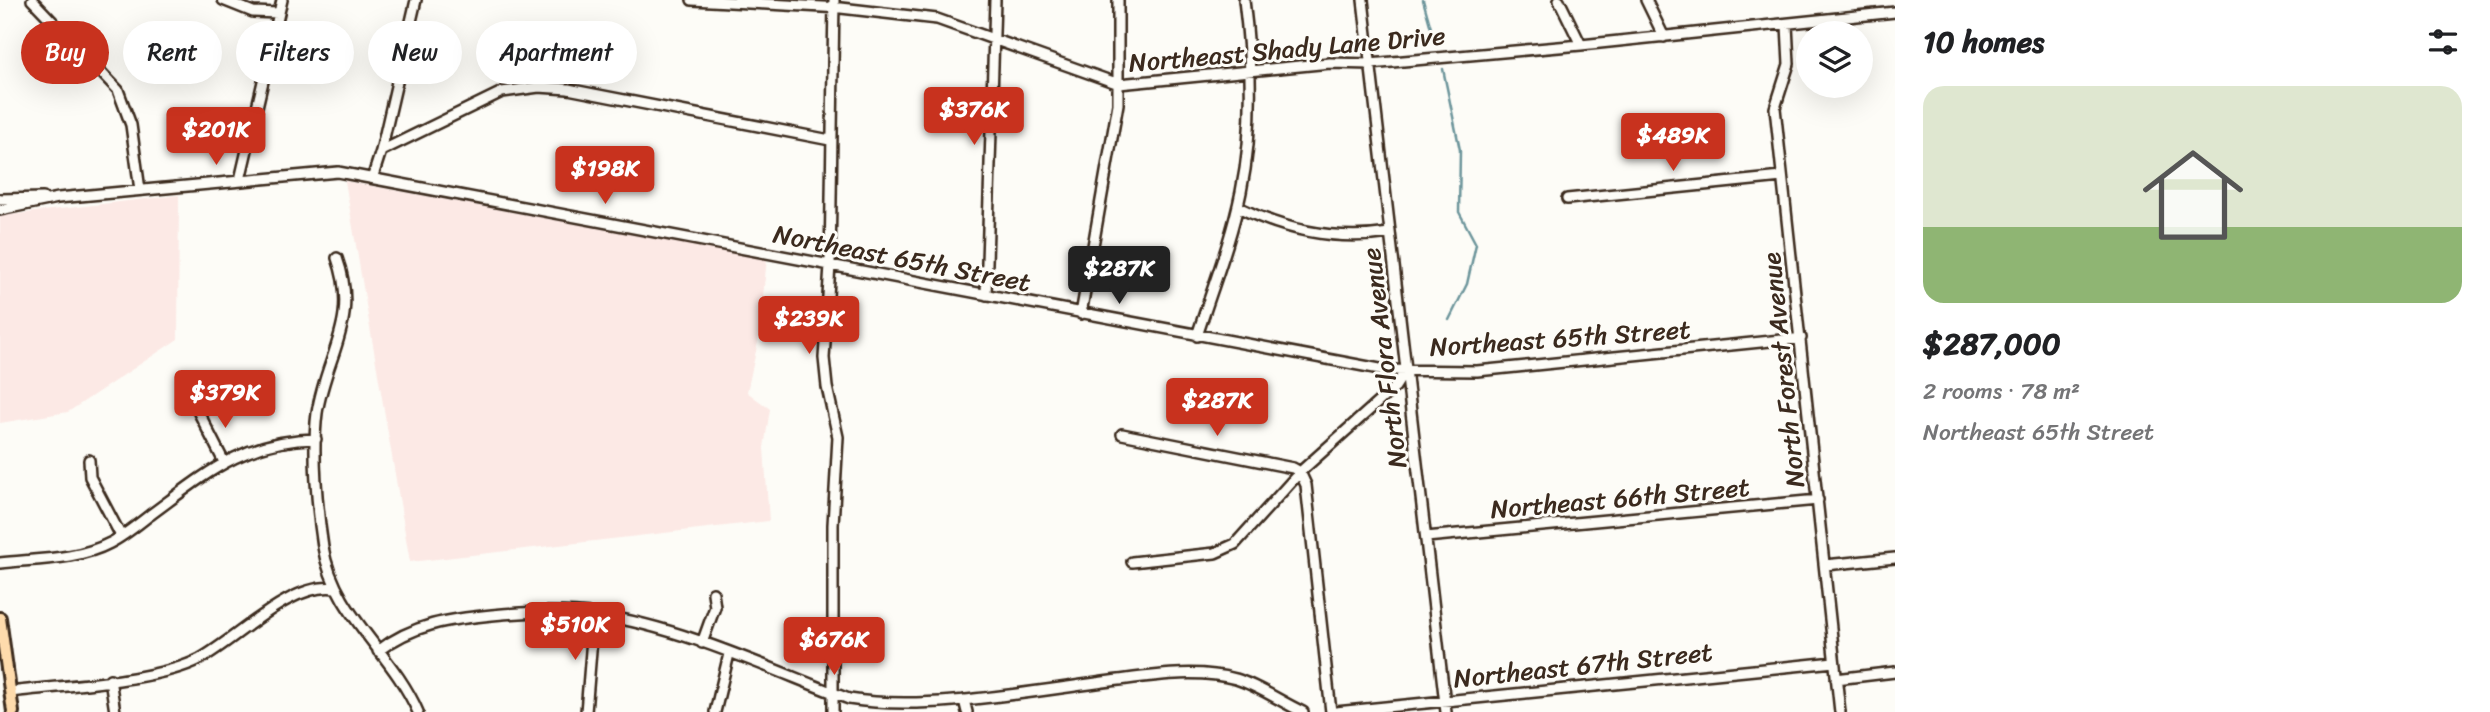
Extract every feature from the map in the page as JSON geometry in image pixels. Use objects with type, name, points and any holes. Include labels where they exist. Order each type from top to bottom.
[{"type":"main road","points":[[0,618],[13,712]]},
{"type":"street","points":[[32,0],[118,90],[131,125],[140,190]]},
{"type":"street","points":[[223,0],[253,12],[278,13]]},
{"type":"street","points":[[240,180],[282,0]]},
{"type":"street","points":[[373,177],[416,0]]},
{"type":"street","name":"Northeast Shady Lane Drive","points":[[692,0],[834,4],[937,19],[1119,84],[1252,70],[1370,64],[1581,45],[1895,12]]},
{"type":"street","points":[[986,295],[995,0]]},
{"type":"street","points":[[1081,314],[1118,104],[1118,0]]},
{"type":"street","points":[[1197,336],[1238,207],[1244,170],[1252,70],[1244,0]]},
{"type":"street","name":"North Flora Avenue","points":[[1363,0],[1446,712]]},
{"type":"street","points":[[1559,0],[1581,45]]},
{"type":"street","points":[[1646,0],[1664,37]]},
{"type":"street","points":[[833,712],[832,545],[838,438],[825,373],[830,265],[834,4]]},
{"type":"street","name":"North Forest Avenue","points":[[1787,25],[1789,64],[1775,108],[1840,712]]},
{"type":"street","points":[[381,151],[502,92],[539,88],[568,89],[830,140]]},
{"type":"street","name":"Northeast 65th Street","points":[[58,198],[338,172],[1385,370],[1477,371],[1801,338]]},
{"type":"street","points":[[1567,199],[1782,177]]},
{"type":"street","points":[[0,199],[58,198]]},
{"type":"street","points":[[0,210],[58,198]]},
{"type":"street","points":[[1238,207],[1271,222],[1315,233],[1361,237],[1390,233]]},
{"type":"street","points":[[337,258],[344,285],[343,331],[319,401],[316,439],[323,549],[335,588],[346,610],[396,674],[418,712]]},
{"type":"street","points":[[1132,562],[1215,553],[1230,547],[1300,472],[1395,387],[1406,370]]},
{"type":"street","points":[[199,413],[224,462]]},
{"type":"street","points":[[1122,434],[1293,468],[1300,472],[1306,485],[1331,712]]},
{"type":"street","points":[[0,563],[84,553],[121,536],[224,462],[271,443],[316,439]]},
{"type":"street","points":[[89,460],[90,477],[121,536]]},
{"type":"street","name":"Northeast 66th Street","points":[[1426,537],[1818,500]]},
{"type":"street","points":[[1825,565],[1895,558]]},
{"type":"street","points":[[11,692],[179,668],[212,652],[288,601],[327,587],[335,588]]},
{"type":"street","points":[[702,643],[715,607],[713,593]]},
{"type":"street","points":[[378,650],[402,634],[427,624],[539,611],[594,614],[653,627],[702,643],[849,699],[893,706],[964,700],[1159,675],[1197,674],[1238,680],[1303,712]]},
{"type":"street","points":[[586,712],[594,614]]},
{"type":"street","points":[[715,712],[729,654]]},
{"type":"street","name":"Northeast 67th Street","points":[[1336,712],[1834,662]]},
{"type":"street","points":[[1836,679],[1895,672]]},
{"type":"street","points":[[110,679],[115,712]]},
{"type":"street","points":[[964,700],[967,712]]},
{"type":"shaded area","points":[[345,181],[767,259],[758,342],[747,392],[770,409],[764,448],[769,521],[410,562]]},
{"type":"shaded area","points":[[179,195],[178,339],[68,412],[0,423],[0,216]]},
{"type":"waterway","points":[[1423,0],[1436,46]]},
{"type":"waterway","points":[[1443,69],[1460,150],[1459,212],[1476,244],[1467,284],[1449,320]]}]
